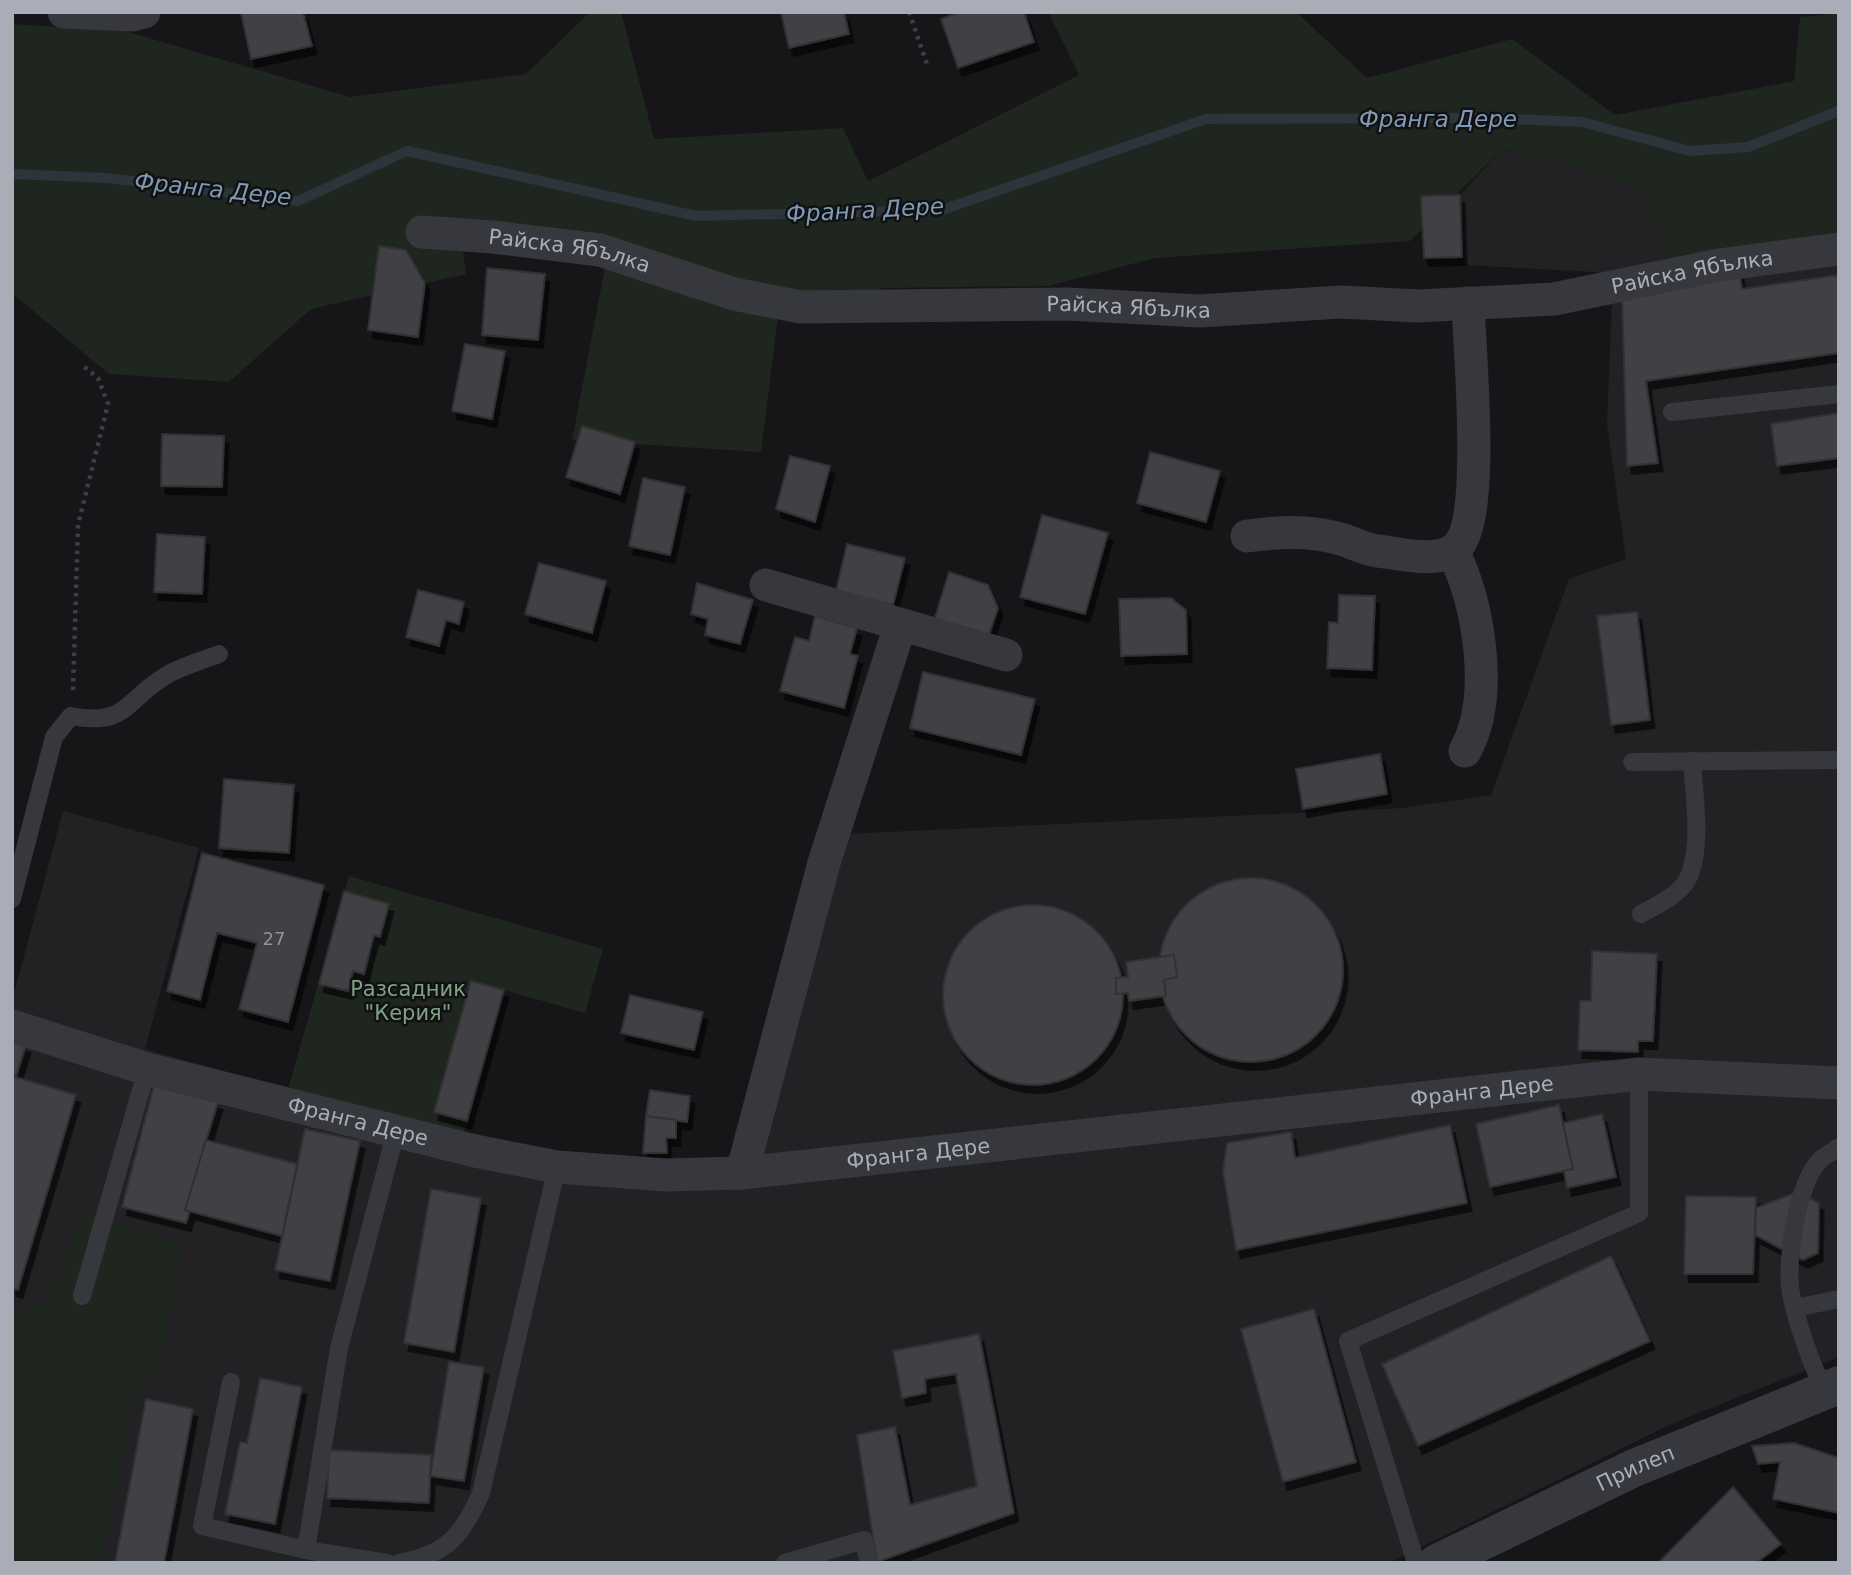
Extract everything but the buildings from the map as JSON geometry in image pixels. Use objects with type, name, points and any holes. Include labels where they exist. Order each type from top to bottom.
[{"type":"street","points":[[64,12],[132,15],[144,12]]},
{"type":"street","name":"Райска Ябълка","points":[[422,232],[493,237],[600,250],[734,294],[801,307],[1068,304],[1200,311],[1341,302],[1418,306],[1554,299],[1719,265],[1839,249]]},
{"type":"street","points":[[1247,536],[1288,530],[1337,538],[1372,550],[1422,556],[1453,551],[1464,539],[1469,525],[1474,476],[1468,303]]},
{"type":"street","points":[[1453,551],[1466,578],[1478,626],[1480,700],[1475,733],[1465,751]]},
{"type":"street","points":[[766,585],[900,626],[1006,654]]},
{"type":"street","points":[[742,1173],[824,863],[900,626]]},
{"type":"street","name":"Франга Дере","points":[[12,1026],[147,1069],[396,1131],[557,1167],[666,1175],[742,1173],[1639,1074],[1839,1083]]},
{"type":"street","name":"Прилеп","points":[[1437,1563],[1634,1468],[1831,1388]]},
{"type":"lane","points":[[1672,412],[1839,394]]},
{"type":"lane","points":[[12,899],[54,737],[71,716],[93,720],[117,716],[167,675],[219,654]]},
{"type":"lane","points":[[1632,762],[1839,760]]},
{"type":"lane","points":[[1641,914],[1670,898],[1690,876],[1696,834],[1692,761]]},
{"type":"lane","points":[[82,1296],[147,1069]]},
{"type":"lane","points":[[1416,1563],[1348,1341],[1639,1213],[1639,1074]]},
{"type":"lane","points":[[306,1550],[339,1348],[396,1131]]},
{"type":"lane","points":[[1831,1388],[1804,1345],[1791,1291],[1790,1246],[1798,1206],[1819,1161],[1839,1147]]},
{"type":"lane","points":[[400,1563],[424,1559],[447,1546],[468,1521],[481,1493],[557,1167]]},
{"type":"lane","points":[[1795,1308],[1839,1299]]},
{"type":"lane","points":[[231,1382],[202,1526],[306,1550],[387,1563]]},
{"type":"lane","points":[[785,1563],[864,1540],[869,1563]]},
{"type":"path","points":[[909,12],[928,67]]},
{"type":"path","points":[[71,716],[78,525],[108,404],[98,378],[82,365]]},
{"type":"shaded area","points":[[1502,149],[1639,185],[1674,269],[1839,235],[1839,1357],[1669,1425],[1389,1563],[12,1563],[12,1001],[63,811],[199,848],[145,1049],[365,1111],[596,1160],[763,1158],[845,834],[1403,808],[1491,795],[1569,579],[1626,559],[1607,424],[1613,273],[1465,265],[1460,195]]},
{"type":"green space","points":[[590,12],[621,12],[654,139],[843,128],[868,181],[1079,75],[1048,12],[1296,12],[1367,78],[1512,39],[1615,115],[1794,81],[1800,17],[1839,13],[1839,235],[1674,269],[1639,185],[1502,149],[1410,241],[1155,258],[1048,286],[882,288],[778,317],[761,452],[572,440],[606,262],[459,223],[466,274],[311,309],[229,382],[109,374],[12,293],[12,24],[125,31],[350,97],[526,74]]},
{"type":"green space","name":"Разсадник \"Керия\"","points":[[349,876],[603,949],[585,1013],[504,990],[462,1139],[288,1089]]},
{"type":"green space","points":[[82,1210],[183,1243],[159,1371],[131,1405],[102,1563],[12,1563],[12,1308],[23,1311],[46,1304]]},
{"type":"waterway","name":"Франга Дере","points":[[12,174],[107,178],[298,201],[407,151],[696,216],[942,210],[1206,119],[1485,118],[1582,122],[1690,151],[1748,147],[1839,111]]}]
